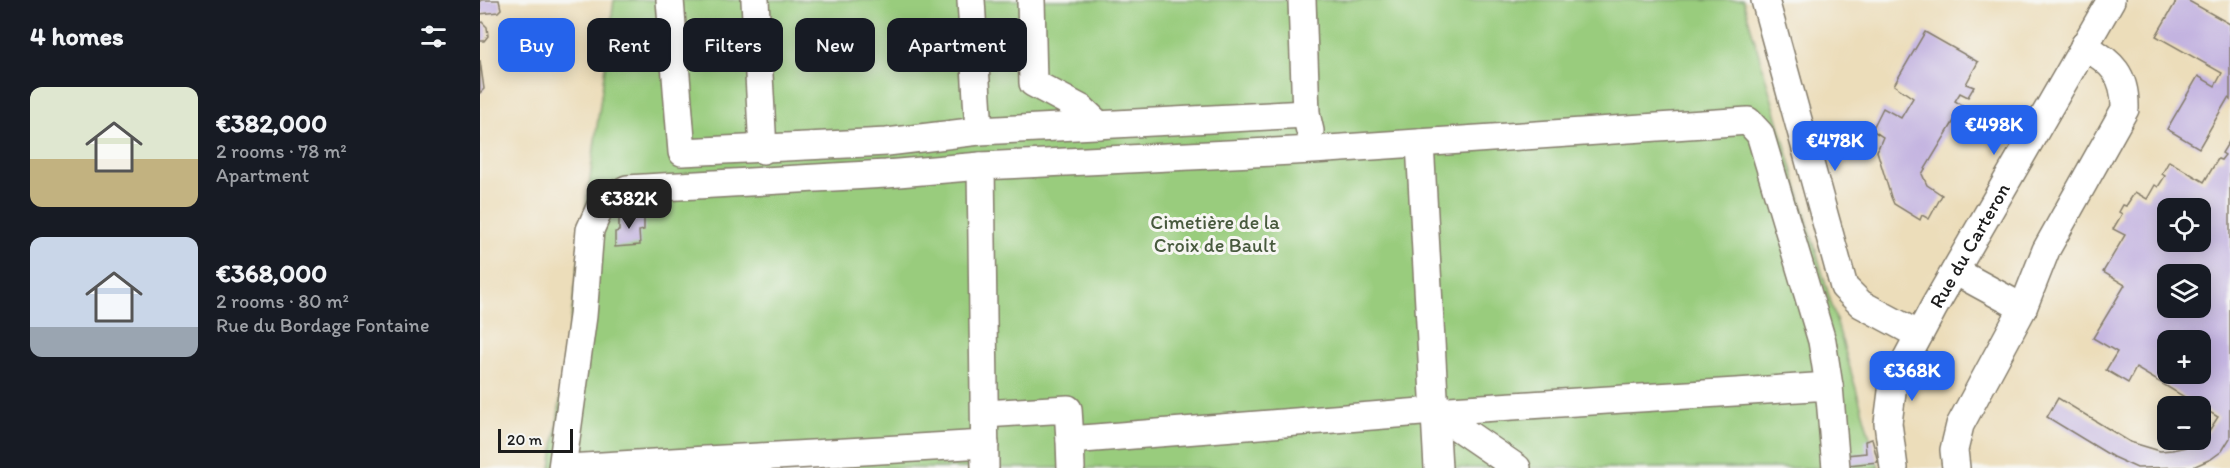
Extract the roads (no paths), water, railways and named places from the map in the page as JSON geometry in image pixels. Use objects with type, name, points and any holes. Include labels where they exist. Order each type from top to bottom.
[{"type":"street","points":[[670,0],[682,152],[763,150],[887,142],[979,131],[1306,114]]},
{"type":"street","points":[[755,0],[763,150]]},
{"type":"street","points":[[970,0],[979,131]]},
{"type":"street","points":[[1031,0],[1032,83],[1082,109],[1099,125]]},
{"type":"street","points":[[1302,0],[1306,114],[1313,150]]},
{"type":"street","points":[[1765,0],[1844,287],[1861,304],[1919,335]]},
{"type":"street","name":"Rue du Carteron","points":[[1894,468],[1888,423],[1893,384],[1955,271],[2111,0]]},
{"type":"street","points":[[1956,468],[1954,450],[1960,425],[2023,308],[2046,250],[2125,109],[2126,92],[2117,71],[2084,46]]},
{"type":"street","points":[[562,468],[583,316],[590,230],[603,201],[627,189],[886,174],[981,166],[1313,150],[1748,121],[1760,134],[1822,341],[1829,386],[1836,468]]},
{"type":"street","points":[[886,174],[887,142]]},
{"type":"street","points":[[1420,143],[1438,468]]},
{"type":"street","points":[[567,468],[985,456],[981,166]]},
{"type":"street","points":[[1955,271],[2023,308]]},
{"type":"street","points":[[1070,440],[1434,411],[1829,386]]},
{"type":"street","points":[[985,414],[1068,409],[1071,468]]},
{"type":"street","points":[[1434,411],[1517,468]]},
{"type":"park label","name":"Cimetière de la Croix de Bault","points":[[1215,234]]}]
